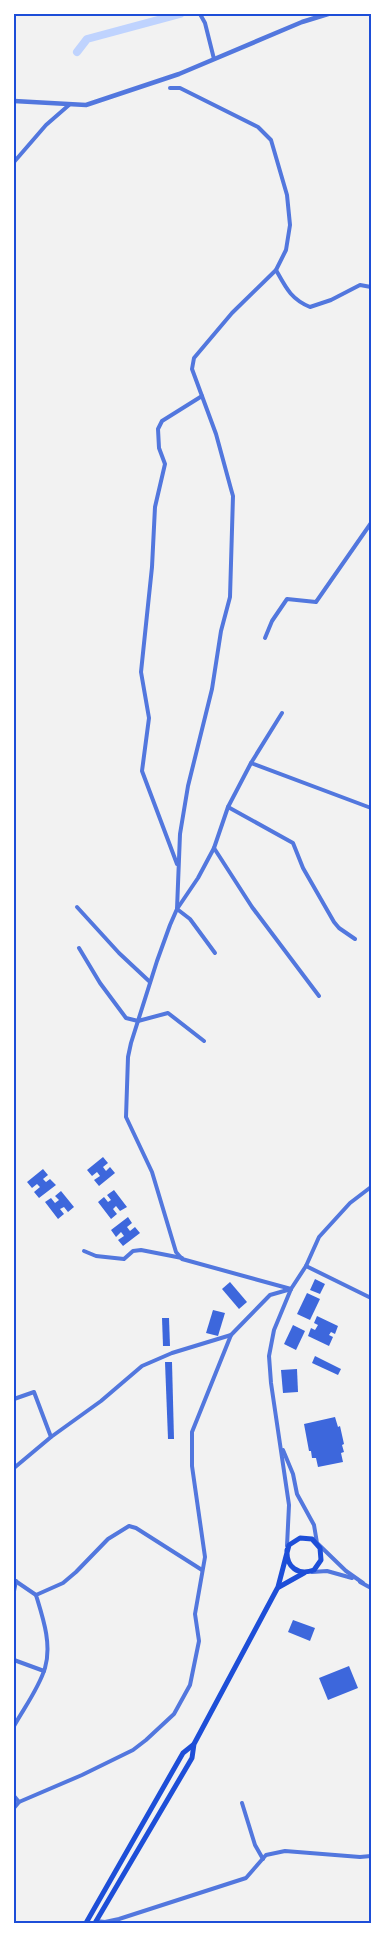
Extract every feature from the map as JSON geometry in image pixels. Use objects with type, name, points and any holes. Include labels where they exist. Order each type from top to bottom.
[{"type":"main road","points":[[96,1922],[192,1758],[194,1744],[278,1587],[287,1550],[290,1545],[300,1538],[312,1539],[320,1548],[321,1560],[318,1565],[278,1587]]},
{"type":"main road","points":[[287,1550],[289,1564],[294,1569],[308,1572]]},
{"type":"main road","points":[[86,1923],[183,1753],[194,1744]]},
{"type":"street","points":[[200,14],[205,23],[214,59]]},
{"type":"street","points":[[14,101],[86,105],[123,94],[302,22],[328,14]]},
{"type":"street","points":[[170,88],[180,88],[258,127],[271,140],[287,195],[290,225],[286,250],[276,270],[232,313],[194,358],[192,369],[221,450],[232,496],[230,589],[212,689],[188,786],[180,834],[177,909]]},
{"type":"street","points":[[14,162],[46,125],[69,105]]},
{"type":"street","points":[[276,270],[287,289],[297,301],[310,307],[331,300],[360,285],[371,286]]},
{"type":"street","points":[[178,866],[142,772],[149,718],[141,672],[156,507],[165,464],[159,448],[158,429],[162,421],[202,396]]},
{"type":"street","points":[[265,638],[272,621],[287,600],[316,602],[371,523]]},
{"type":"street","points":[[182,1258],[176,1252],[152,1172],[126,1117],[128,1057],[150,982],[177,909],[198,878],[214,848],[228,807],[251,763],[282,713]]},
{"type":"street","points":[[251,763],[371,808]]},
{"type":"street","points":[[228,807],[293,843],[303,868],[334,922],[339,928],[355,939]]},
{"type":"street","points":[[214,848],[252,907],[319,996]]},
{"type":"street","points":[[77,907],[119,953],[150,982]]},
{"type":"street","points":[[177,909],[190,918],[215,953]]},
{"type":"street","points":[[79,948],[100,983],[126,1018],[138,1021],[168,1013],[204,1041]]},
{"type":"street","points":[[287,1550],[290,1505],[271,1383],[269,1356],[274,1330],[291,1289],[306,1266],[319,1237],[350,1203],[371,1186]]},
{"type":"street","points":[[84,1251],[96,1256],[124,1258],[133,1251],[141,1250],[182,1258],[291,1289]]},
{"type":"street","points":[[306,1266],[371,1298]]},
{"type":"street","points":[[14,1808],[19,1802],[82,1776],[132,1750],[152,1735],[174,1714],[190,1685],[199,1641],[196,1614],[204,1557],[192,1466],[192,1432],[231,1335],[270,1295],[291,1289]]},
{"type":"street","points":[[14,1468],[51,1437],[101,1401],[142,1366],[172,1353],[231,1335]]},
{"type":"street","points":[[14,1399],[34,1392],[51,1437]]},
{"type":"street","points":[[281,1443],[293,1474],[297,1494],[314,1525],[317,1543],[346,1571],[362,1583]]},
{"type":"street","points":[[36,1595],[63,1583],[108,1539],[129,1526],[136,1528],[202,1570]]},
{"type":"street","points":[[308,1572],[327,1571],[346,1575],[371,1588]]},
{"type":"street","points":[[14,1591],[15,1581],[36,1595],[44,1622],[47,1647],[44,1671],[14,1726]]},
{"type":"street","points":[[14,1660],[44,1671]]},
{"type":"street","points":[[14,1796],[19,1802]]},
{"type":"street","points":[[242,1803],[255,1845],[263,1858]]},
{"type":"street","points":[[96,1922],[119,1919],[246,1878],[266,1855],[285,1851],[360,1857],[371,1856]]},
{"type":"building","points":[[103,1157],[108,1163],[103,1167],[106,1171],[110,1167],[115,1173],[99,1186],[94,1180],[100,1176],[97,1172],[92,1176],[87,1170]]},
{"type":"building","points":[[43,1169],[48,1175],[43,1179],[46,1182],[50,1179],[56,1185],[39,1198],[34,1192],[40,1187],[37,1184],[32,1188],[27,1182]]},
{"type":"building","points":[[114,1190],[127,1207],[120,1211],[116,1206],[113,1209],[117,1214],[111,1219],[98,1202],[104,1197],[108,1202],[111,1200],[107,1195]]},
{"type":"building","points":[[61,1191],[74,1207],[68,1212],[64,1207],[60,1209],[64,1214],[58,1219],[45,1202],[51,1198],[55,1203],[59,1200],[55,1196]]},
{"type":"building","points":[[128,1217],[132,1223],[127,1227],[130,1231],[135,1227],[140,1233],[123,1246],[118,1240],[124,1236],[121,1232],[116,1237],[111,1230]]},
{"type":"building","points":[[315,1279],[325,1284],[320,1294],[310,1290]]},
{"type":"building","points":[[230,1282],[247,1302],[239,1309],[222,1289]]},
{"type":"building","points":[[307,1293],[320,1299],[310,1320],[297,1314]]},
{"type":"building","points":[[213,1310],[225,1313],[218,1336],[206,1333]]},
{"type":"building","points":[[317,1316],[338,1326],[335,1334],[331,1332],[329,1335],[333,1337],[329,1346],[308,1336],[311,1328],[315,1330],[318,1325],[314,1323]]},
{"type":"building","points":[[162,1318],[169,1318],[170,1346],[163,1346]]},
{"type":"building","points":[[293,1325],[305,1331],[296,1350],[284,1344]]},
{"type":"building","points":[[315,1356],[341,1369],[338,1375],[312,1363]]},
{"type":"building","points":[[165,1362],[172,1362],[174,1439],[168,1439]]},
{"type":"building","points":[[297,1369],[298,1392],[283,1393],[281,1370]]},
{"type":"building","points":[[335,1417],[338,1427],[340,1426],[344,1444],[342,1445],[344,1452],[341,1453],[343,1462],[318,1467],[316,1458],[312,1458],[311,1451],[309,1451],[304,1424]]},
{"type":"building","points":[[293,1620],[315,1628],[310,1641],[288,1632]]},
{"type":"building","points":[[349,1666],[358,1688],[328,1700],[319,1678]]},
{"type":"waterway","points":[[77,52],[87,39],[180,14]]}]
